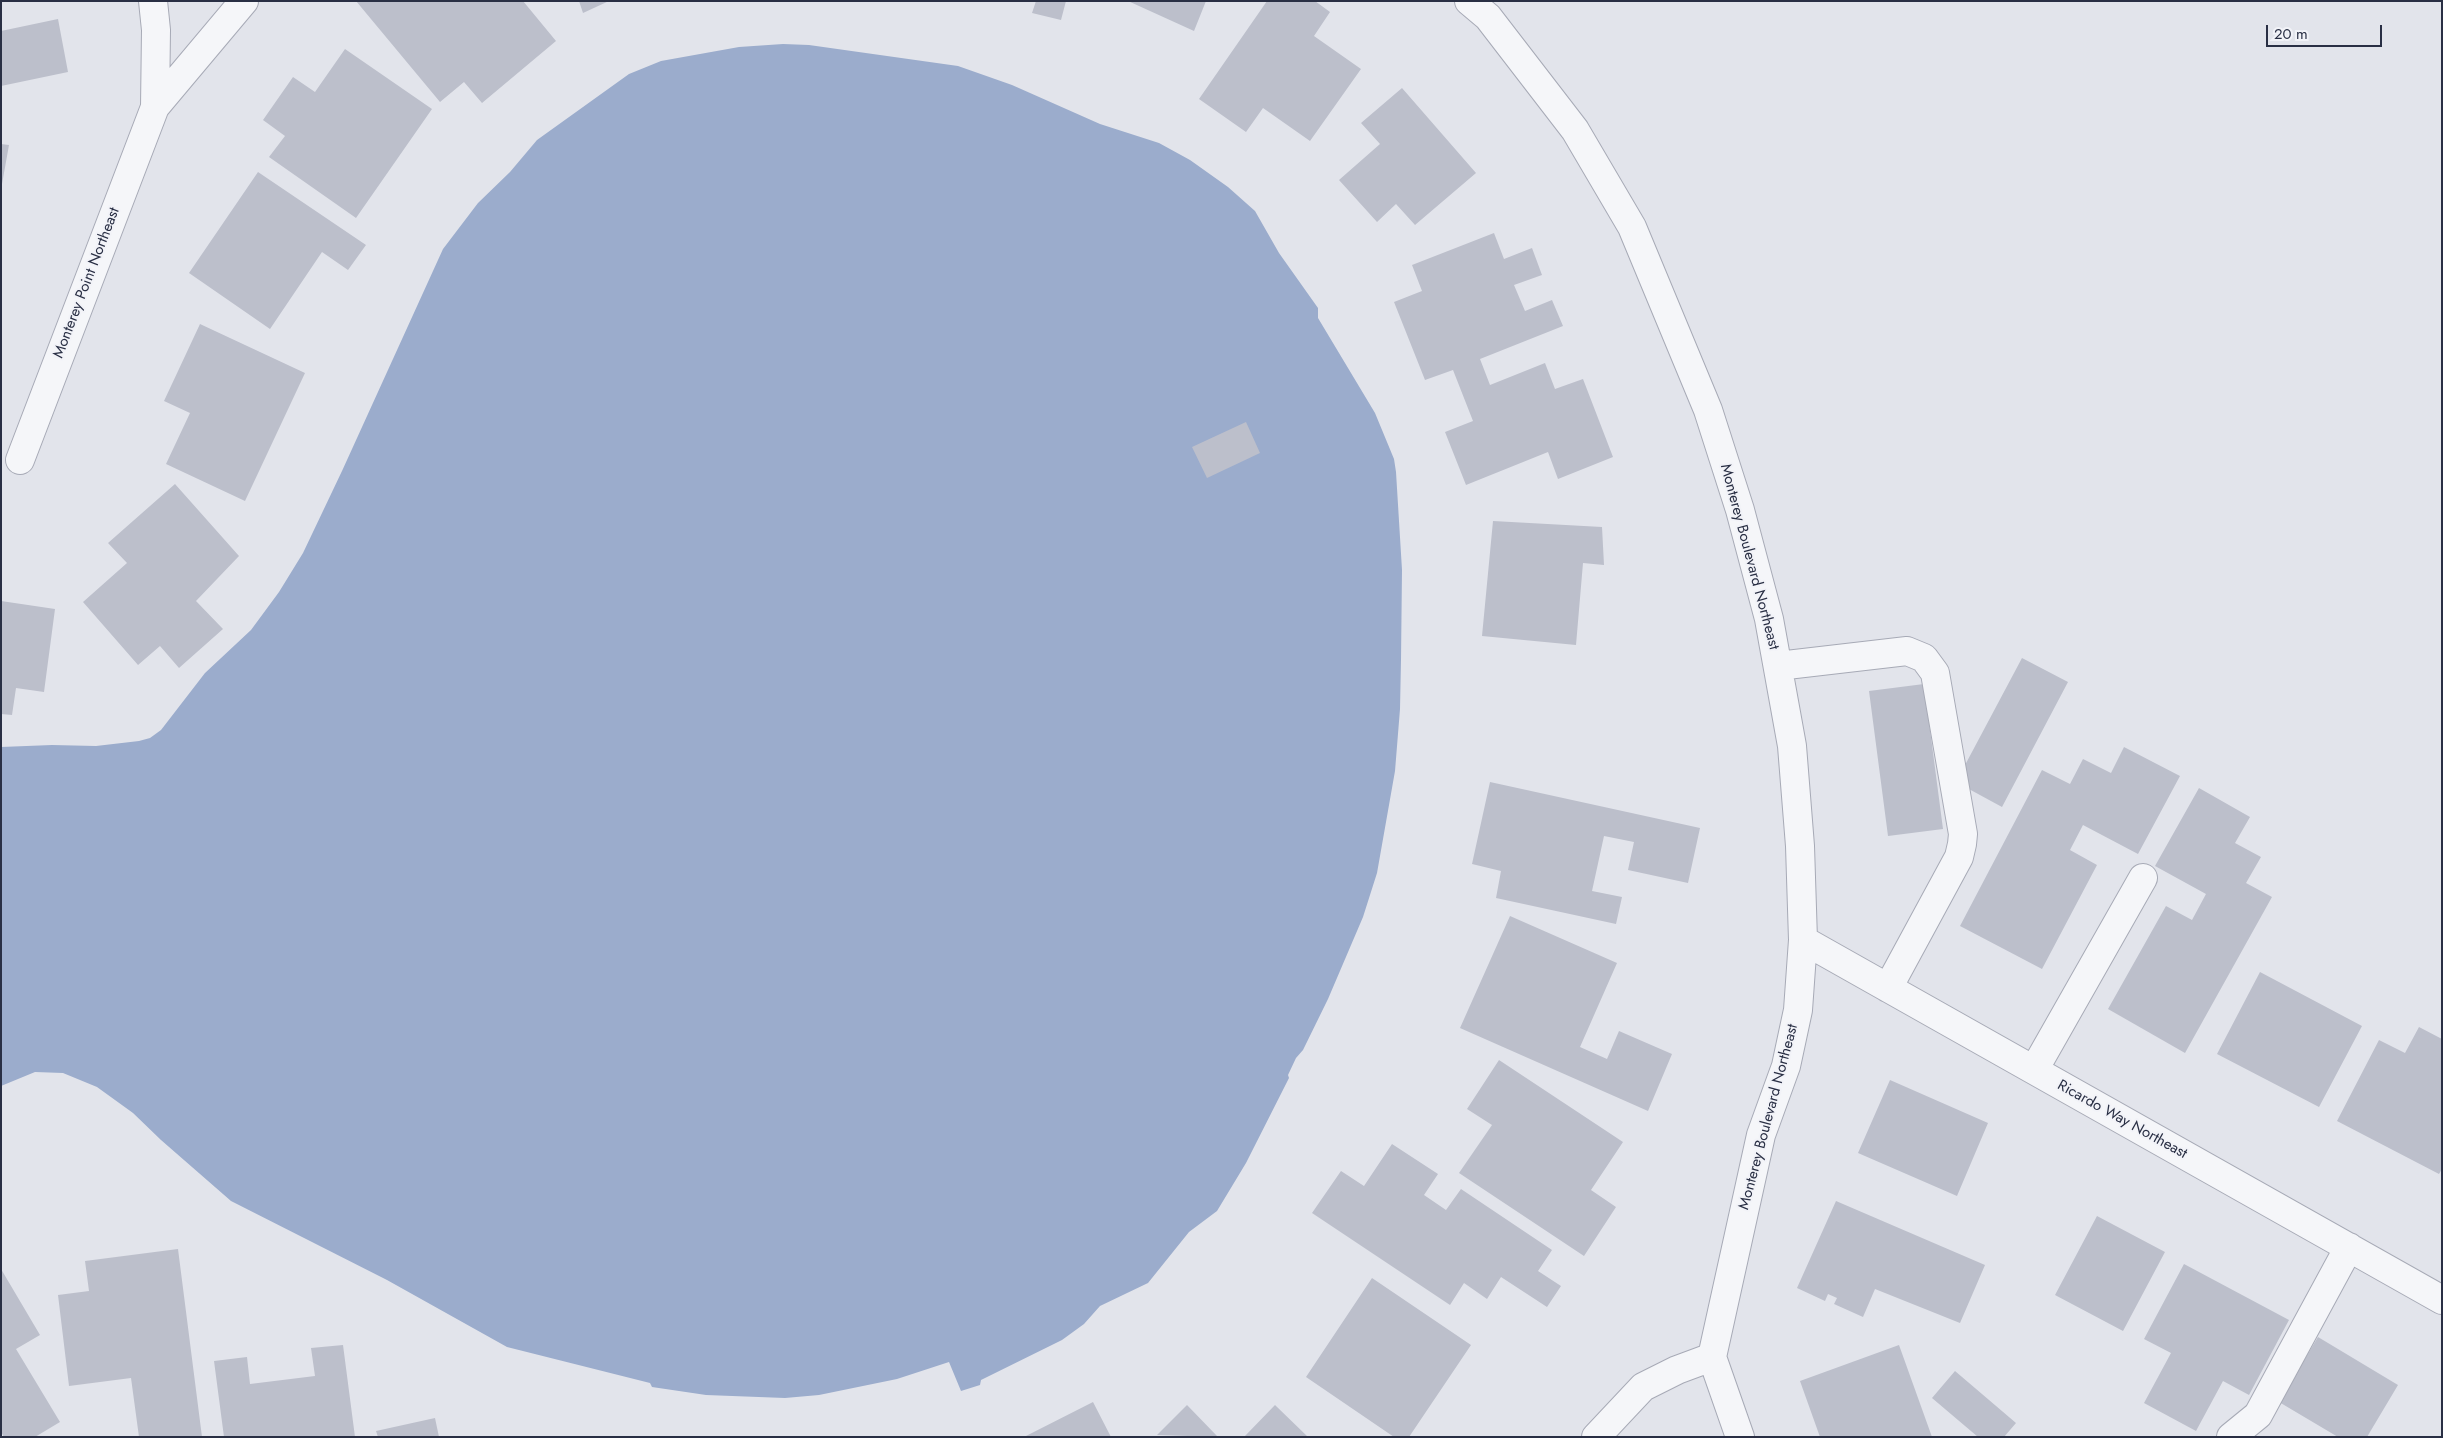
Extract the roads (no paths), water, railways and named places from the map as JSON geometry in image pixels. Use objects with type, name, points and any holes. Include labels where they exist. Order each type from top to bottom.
[{"type":"street","points":[[153,1],[156,30],[155,107]]},
{"type":"street","points":[[155,107],[244,1]]},
{"type":"street","name":"Monterey Boulevard Northeast","points":[[1469,1],[1488,17],[1575,130],[1632,227],[1708,410],[1742,519],[1769,619],[1778,666],[1792,746],[1800,846],[1803,940],[1798,1010],[1786,1066],[1761,1135],[1712,1357]]},
{"type":"street","name":"Monterey Point Northeast","points":[[20,460],[155,107]]},
{"type":"street","points":[[1778,666],[1907,651],[1924,658],[1935,673],[1963,834],[1962,844],[1959,857],[1888,988]]},
{"type":"street","points":[[2034,1070],[2143,878]]},
{"type":"street","name":"Ricardo Way Northeast","points":[[1803,940],[2442,1300]]},
{"type":"street","points":[[2231,1437],[2258,1415],[2349,1248]]},
{"type":"street","points":[[1596,1437],[1643,1387],[1677,1370],[1712,1357],[1740,1437]]},
{"type":"water","points":[[783,44],[809,45],[958,66],[1012,85],[1100,124],[1159,143],[1190,160],[1228,187],[1255,211],[1279,253],[1318,308],[1318,318],[1375,413],[1394,459],[1396,472],[1402,570],[1400,709],[1395,771],[1377,873],[1363,917],[1328,999],[1303,1050],[1296,1058],[1288,1075],[1289,1078],[1246,1163],[1217,1211],[1189,1232],[1148,1283],[1100,1306],[1084,1324],[1062,1340],[981,1380],[980,1385],[961,1391],[949,1362],[897,1379],[819,1395],[785,1398],[706,1395],[652,1387],[650,1383],[507,1347],[387,1280],[231,1201],[133,1113],[97,1087],[63,1073],[35,1072],[1,1086],[1,747],[96,746],[139,741],[150,738],[161,730],[205,673],[251,630],[279,592],[303,553],[443,249],[478,203],[510,172],[537,140],[629,74],[661,61],[739,47]]}]
